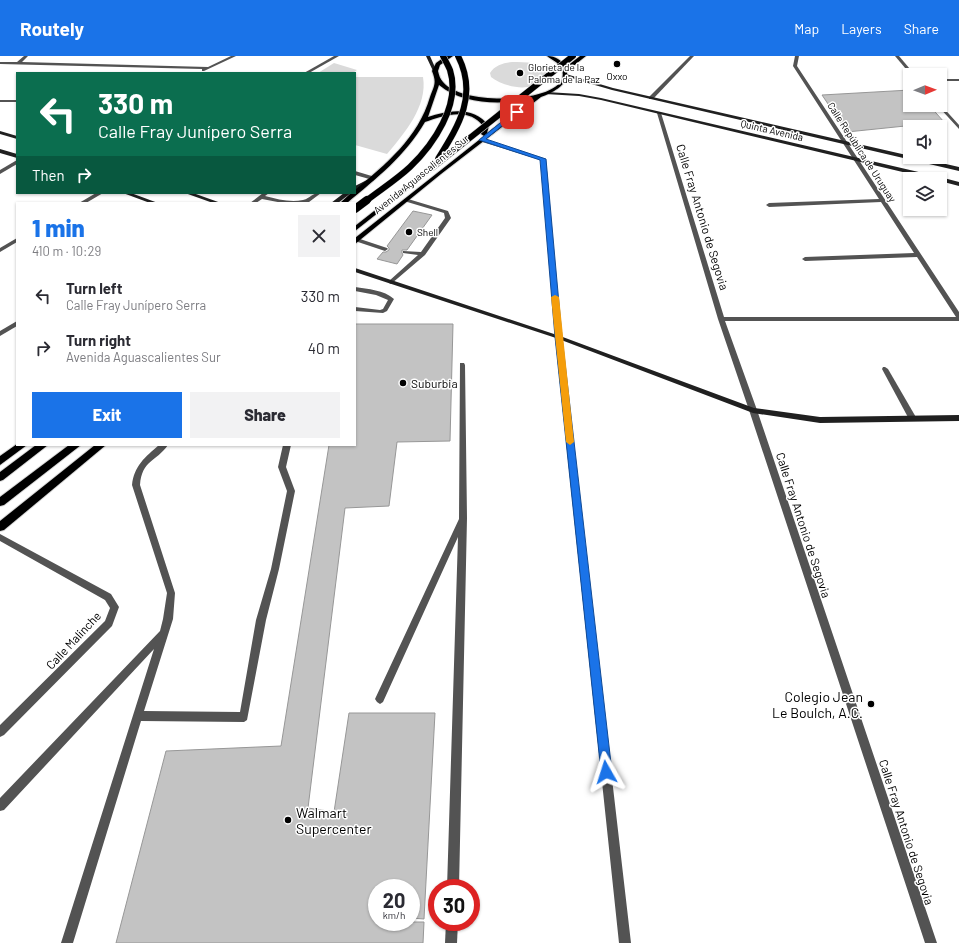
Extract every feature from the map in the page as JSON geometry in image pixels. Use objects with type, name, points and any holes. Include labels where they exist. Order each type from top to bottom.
[{"type":"main road","name":"Avenida Aguascalientes Sur","points":[[356,208],[409,167],[436,136],[446,116],[450,103],[452,85],[447,61],[443,56]]},
{"type":"main road","points":[[356,192],[391,163],[408,145],[424,121],[438,81],[435,72],[438,64],[450,56]]},
{"type":"main road","name":"Avenida Aguascalientes Sur","points":[[356,227],[432,168],[453,137],[463,114],[467,92],[465,72],[458,56]]},
{"type":"main road","points":[[550,56],[560,63],[565,72]]},
{"type":"main road","points":[[432,168],[573,56]]},
{"type":"main road","name":"Avenida Aguascalientes Sur","points":[[438,81],[453,92],[479,99],[510,101],[539,96],[547,93],[561,84],[565,72],[584,56]]},
{"type":"main road","name":"Avenida Aguascalientes Sur","points":[[356,241],[539,96]]},
{"type":"main road","points":[[424,121],[437,116],[469,114],[482,119],[486,126],[482,140]]},
{"type":"main road","points":[[344,202],[354,194]]},
{"type":"main road","points":[[0,461],[21,446]]},
{"type":"main road","points":[[0,477],[42,446]]},
{"type":"main road","points":[[0,502],[75,446]]},
{"type":"main road","points":[[0,527],[100,446]]},
{"type":"street","points":[[18,64],[26,56]]},
{"type":"street","points":[[200,72],[234,56]]},
{"type":"street","points":[[308,72],[337,56]]},
{"type":"street","points":[[428,56],[435,72]]},
{"type":"street","points":[[651,98],[692,56]]},
{"type":"street","name":"Calle República de Uruguay","points":[[796,56],[796,66],[843,141],[959,318]]},
{"type":"street","points":[[896,56],[907,68]]},
{"type":"street","points":[[0,63],[208,68]]},
{"type":"street","name":"Quinta Avenida","points":[[565,72],[612,89],[843,141],[959,169]]},
{"type":"street","points":[[947,80],[959,80]]},
{"type":"street","name":"Quinta Avenida","points":[[547,93],[579,95],[601,99],[910,172]]},
{"type":"street","points":[[0,101],[16,102]]},
{"type":"street","name":"Calle Fray Antonio de Segovia","points":[[659,112],[721,319],[753,410],[931,943]]},
{"type":"street","points":[[945,112],[959,128]]},
{"type":"street","points":[[0,132],[16,138]]},
{"type":"street","points":[[482,140],[543,159],[558,337],[626,943]]},
{"type":"street","points":[[0,151],[16,156]]},
{"type":"street","points":[[0,172],[16,163]]},
{"type":"street","points":[[356,173],[372,179]]},
{"type":"street","points":[[356,187],[372,179]]},
{"type":"street","name":"Quinta Avenida","points":[[947,181],[959,184]]},
{"type":"street","points":[[84,202],[98,194]]},
{"type":"street","points":[[129,194],[152,202]]},
{"type":"street","points":[[191,194],[215,202]]},
{"type":"street","points":[[299,202],[307,201],[317,194]]},
{"type":"street","points":[[335,202],[347,194]]},
{"type":"street","points":[[254,202],[264,195],[288,202]]},
{"type":"street","points":[[391,282],[423,254],[448,218],[446,212],[406,200]]},
{"type":"street","points":[[769,205],[882,200]]},
{"type":"street","points":[[0,250],[16,241]]},
{"type":"street","points":[[356,241],[385,249]]},
{"type":"street","points":[[405,252],[423,254]]},
{"type":"street","points":[[805,259],[918,255]]},
{"type":"street","points":[[356,270],[558,337],[753,410],[820,420],[959,418]]},
{"type":"street","points":[[356,289],[385,295],[391,299],[385,310],[381,312],[356,309]]},
{"type":"street","points":[[721,319],[959,318]]},
{"type":"street","points":[[0,334],[16,324]]},
{"type":"street","points":[[453,879],[463,518],[462,365]]},
{"type":"street","points":[[885,369],[913,419]]},
{"type":"street","points":[[67,943],[168,619],[171,593],[136,485],[136,474],[142,465],[163,446]]},
{"type":"street","points":[[137,716],[244,717],[261,620],[275,569],[291,491],[282,467],[287,446]]},
{"type":"street","points":[[380,699],[463,518]]},
{"type":"street","name":"Calle Malinche","points":[[0,537],[108,596],[115,607],[109,623],[0,732]]},
{"type":"street","points":[[0,806],[163,632]]},
{"type":"street","points":[[451,943],[452,931]]},
{"type":"shaded area","name":"Glorieta de la Paloma de la Paz","points":[[512,62],[537,64],[550,72],[537,84],[527,87],[511,86],[491,77],[490,73],[494,68]]},
{"type":"shaded area","points":[[334,63],[357,70],[354,72],[320,72]]},
{"type":"shaded area","points":[[356,77],[423,77],[424,88],[418,109],[407,128],[387,154],[356,145]]},
{"type":"building","points":[[903,90],[903,112],[935,112],[942,120],[903,120],[903,126],[847,132],[822,95]]},
{"type":"building","name":"Shell","points":[[413,211],[432,215],[407,250],[402,250],[403,255],[397,264],[377,259],[383,252],[389,250],[387,246]]},
{"type":"building","name":"Walmart Supercenter","points":[[356,324],[453,324],[450,441],[397,442],[389,506],[345,508],[308,808],[334,812],[349,713],[435,713],[424,919],[420,919],[420,879],[368,879],[368,931],[420,931],[420,922],[424,922],[423,943],[116,943],[166,751],[281,746],[329,446],[356,446]]},
{"type":"slow traffic","points":[[555,297],[570,442]]},
{"type":"place","name":"Oxxo","points":[[617,64]]},
{"type":"place","name":"Glorieta de la Paloma de la Paz","points":[[520,73]]},
{"type":"place","name":"Shell","points":[[409,232]]},
{"type":"place","name":"Suburbia","points":[[403,383]]},
{"type":"place","name":"Colegio Jean Le Boulch, A.C.","points":[[871,704]]},
{"type":"place","name":"Walmart Supercenter","points":[[288,820]]},
{"type":"route","points":[[517,112],[482,140],[543,159],[558,337],[606,772]]}]
